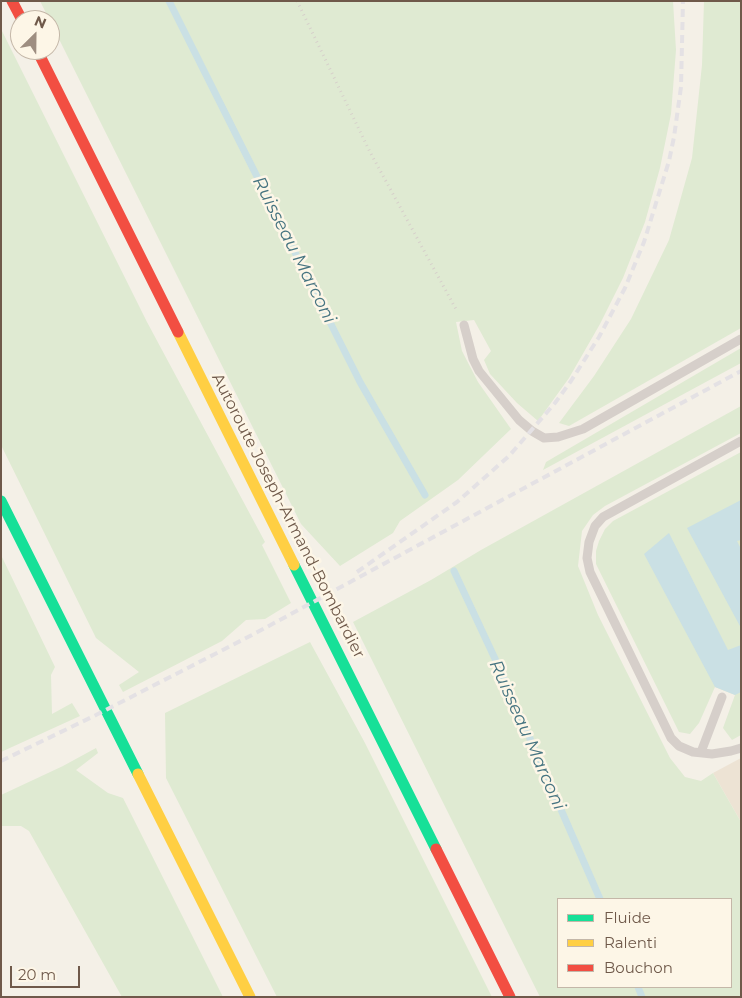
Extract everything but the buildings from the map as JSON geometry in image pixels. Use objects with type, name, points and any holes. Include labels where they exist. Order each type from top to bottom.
[{"type":"highway","name":"Autoroute Joseph-Armand-Bombardier","points":[[42,60],[510,997]]},
{"type":"highway","points":[[1,501],[250,997]]},
{"type":"lane","points":[[464,325],[473,359],[479,371],[519,420],[544,438],[558,438],[583,428],[741,339]]},
{"type":"lane","points":[[741,441],[603,517],[595,526],[587,558],[590,572],[671,738],[680,746],[693,752],[712,754],[731,752],[741,748]]},
{"type":"lane","points":[[701,752],[722,697]]},
{"type":"path","points":[[297,1],[370,152],[464,325]]},
{"type":"shaded area","points":[[741,500],[741,540],[737,541],[741,549],[741,628],[687,528]]},
{"type":"shaded area","points":[[669,533],[728,650],[741,645],[741,692],[735,695],[715,687],[644,554]]},
{"type":"shaded area","points":[[741,758],[741,822],[713,773]]},
{"type":"green space","points":[[40,1],[673,1],[676,50],[671,114],[660,168],[645,222],[623,278],[600,324],[569,378],[538,421],[517,403],[490,374],[484,360],[491,351],[474,320],[456,322],[462,351],[478,382],[511,429],[458,480],[400,521],[393,533],[340,566],[301,524],[60,41],[60,10],[44,10]]},
{"type":"green space","points":[[704,1],[741,1],[741,328],[569,426],[559,423],[594,376],[631,319],[669,240],[692,158],[702,65]]},
{"type":"green space","points":[[1,29],[10,47],[10,60],[16,60],[147,322],[265,542],[262,545],[291,603],[265,619],[246,620],[222,641],[123,692],[119,685],[139,672],[96,638],[1,445]]},
{"type":"green space","points":[[741,348],[741,363],[543,470],[546,462]]},
{"type":"green space","points":[[741,406],[741,433],[605,506],[593,515],[582,531],[578,566],[598,615],[670,758],[685,777],[701,781],[713,773],[741,822],[741,997],[540,997],[353,622],[431,580],[481,550]]},
{"type":"green space","points":[[741,452],[741,735],[732,740],[723,728],[735,695],[715,687],[699,723],[690,734],[679,732],[596,564],[596,551],[605,529],[613,521]]},
{"type":"green space","points":[[1,555],[55,667],[51,675],[52,714],[72,703],[80,716],[1,752]]},
{"type":"green space","points":[[310,642],[365,743],[492,997],[277,997],[166,778],[165,713]]},
{"type":"green space","points":[[96,748],[98,753],[76,770],[108,793],[123,798],[223,997],[122,997],[29,831],[21,826],[1,826],[1,795],[63,766]]},
{"type":"waterway","name":"Ruisseau Marconi","points":[[169,1],[360,382],[425,495]]},
{"type":"waterway","name":"Ruisseau Marconi","points":[[454,571],[497,663],[600,898]]},
{"type":"waterway","name":"Ruisseau Marconi","points":[[638,988],[642,997]]},
{"type":"railway","points":[[357,572],[457,502],[509,456],[555,403],[599,337],[625,288],[644,242],[669,161],[681,87],[683,1]]},
{"type":"railway","points":[[1,761],[96,715],[252,635],[741,371]]},
{"type":"traffic: fast","points":[[1,501],[138,774]]},
{"type":"traffic: fast","points":[[294,565],[436,849]]},
{"type":"traffic: slow","points":[[178,332],[294,565]]},
{"type":"traffic: slow","points":[[138,774],[250,997]]},
{"type":"traffic: jam","points":[[12,1],[17,10]]},
{"type":"traffic: jam","points":[[42,60],[178,332]]},
{"type":"traffic: jam","points":[[436,849],[510,997]]}]
